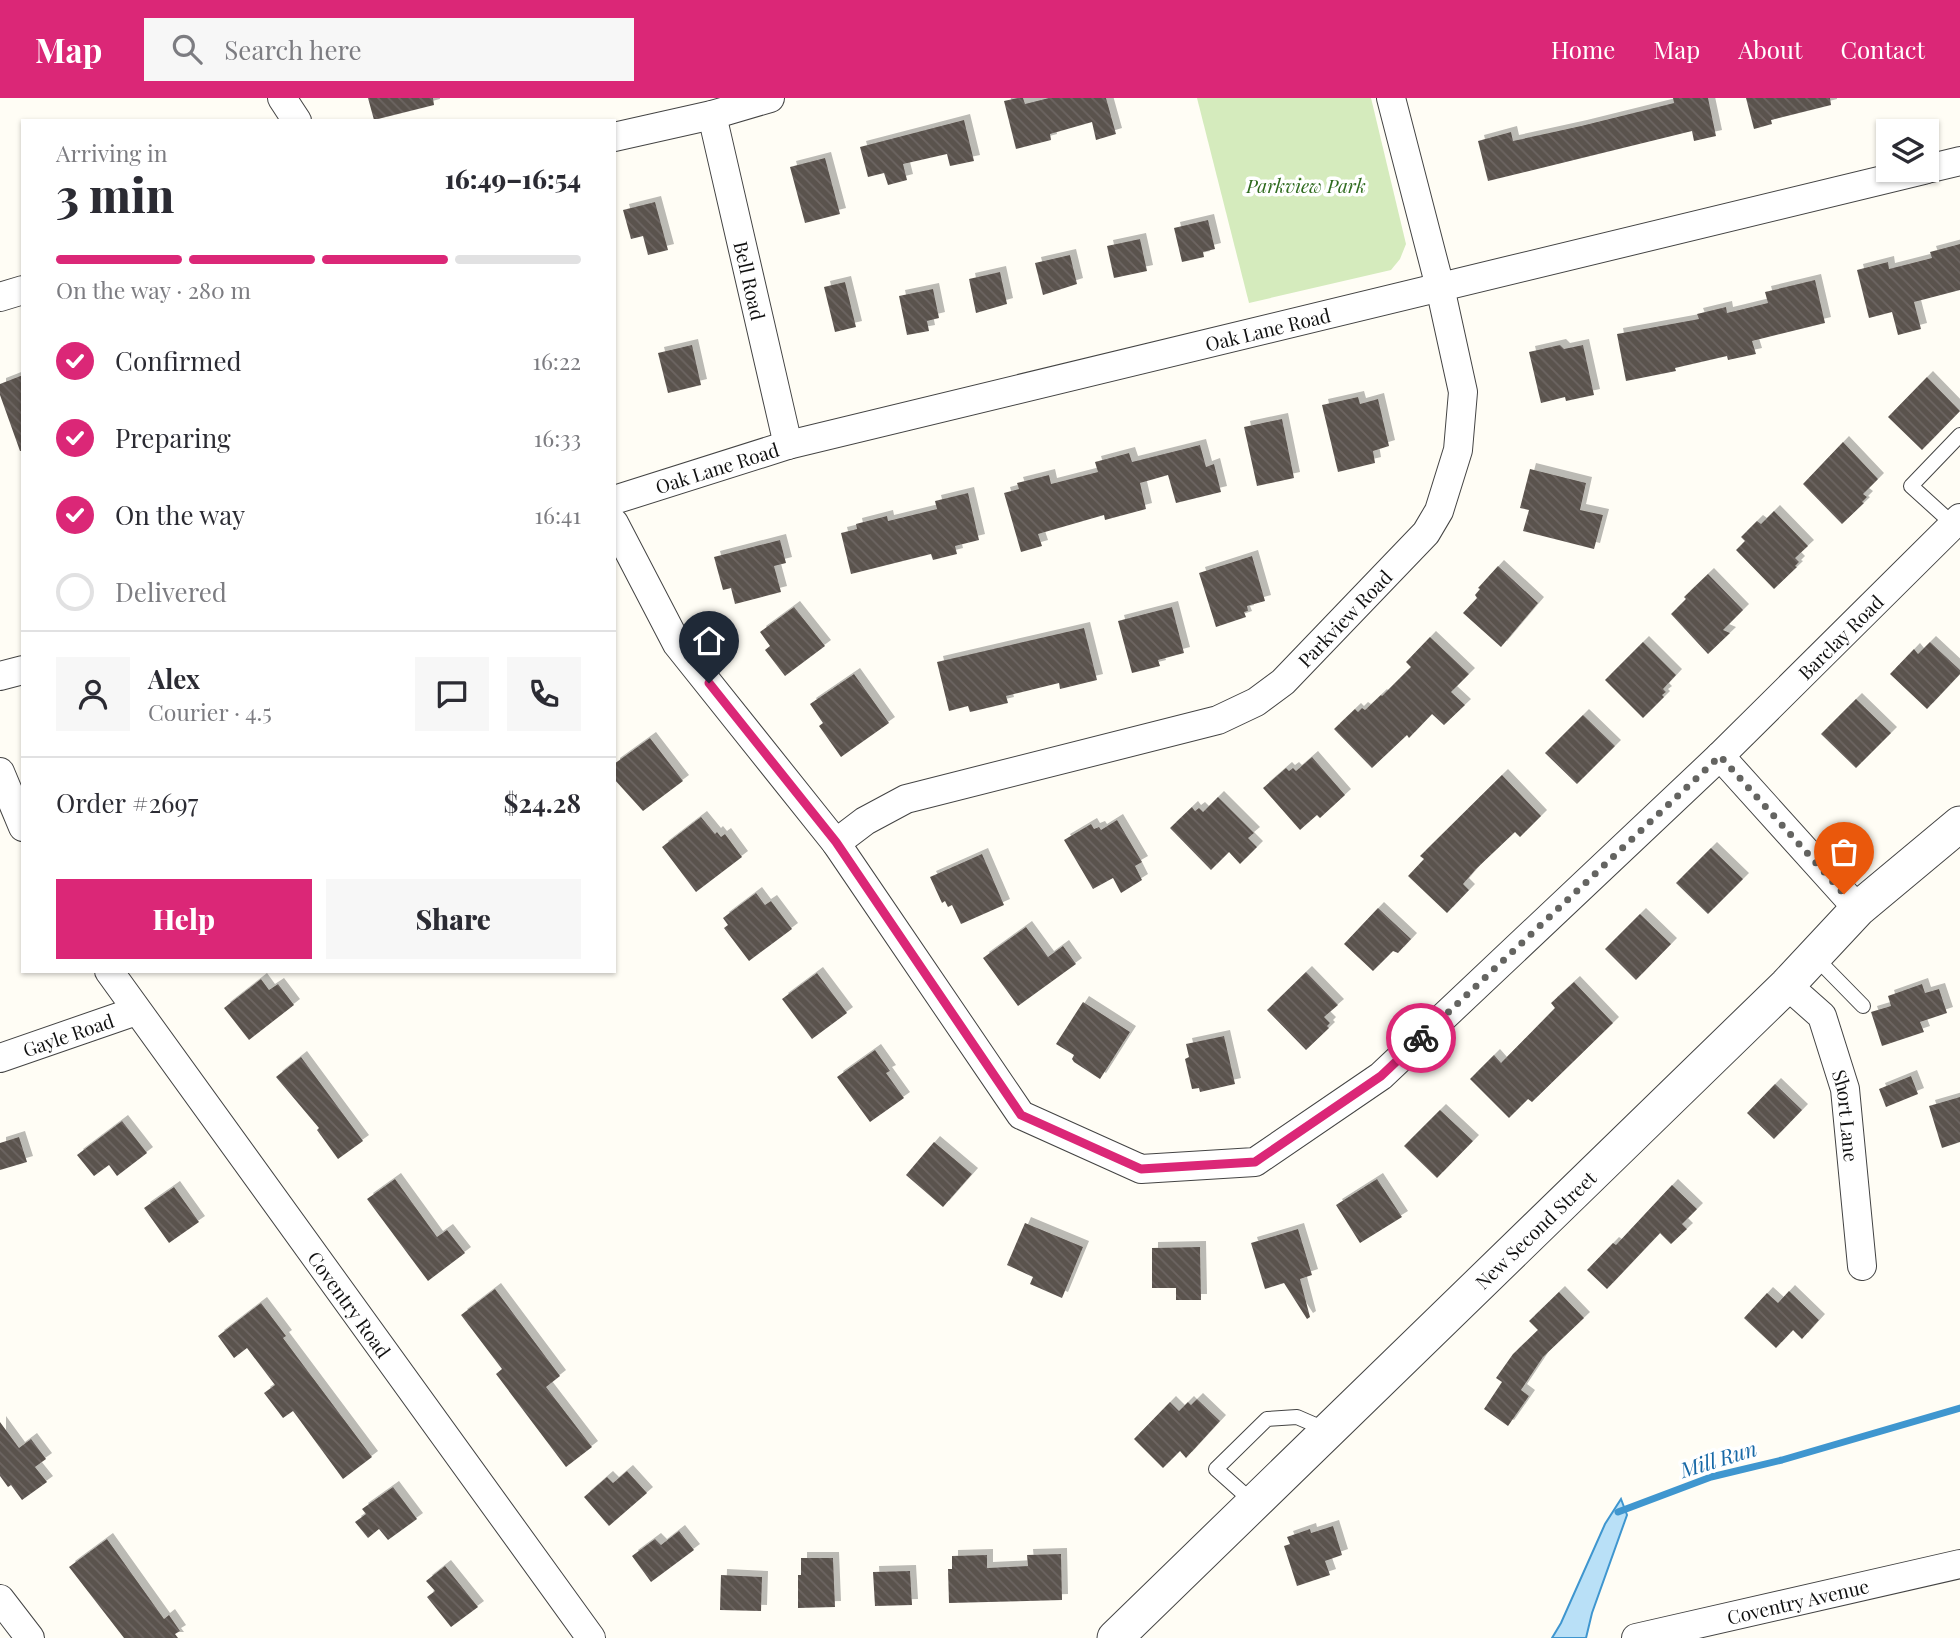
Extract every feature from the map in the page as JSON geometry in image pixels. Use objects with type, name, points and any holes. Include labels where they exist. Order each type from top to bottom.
[{"type":"street","points":[[282,98],[296,119]]},
{"type":"street","points":[[616,137],[712,115],[770,98]]},
{"type":"street","name":"Parkview Road","points":[[836,842],[865,821],[906,799],[1218,720],[1256,702],[1283,682],[1426,533],[1439,511],[1458,450],[1463,392],[1440,287],[1391,98]]},
{"type":"street","name":"Bell Road","points":[[712,115],[788,445]]},
{"type":"street","name":"Oak Lane Road","points":[[1939,166],[1960,161]]},
{"type":"street","name":"Oak Lane Road","points":[[616,499],[788,445],[1876,181]]},
{"type":"street","points":[[0,297],[21,291]]},
{"type":"street","name":"Barclay Road","points":[[616,527],[677,643],[836,842],[1021,1115],[1141,1169],[1255,1162],[1381,1076],[1720,756],[1957,521]]},
{"type":"street","points":[[0,676],[21,671]]},
{"type":"street","points":[[1720,756],[1858,909]]},
{"type":"street","points":[[0,772],[21,822]]},
{"type":"street","name":"New Second Street","points":[[1115,1638],[1787,985],[1858,909],[1960,824]]},
{"type":"street","name":"Coventry Road","points":[[110,973],[591,1638]]},
{"type":"street","name":"Short Lane","points":[[1787,985],[1822,1016],[1846,1089],[1862,1266]]},
{"type":"street","name":"Gayle Road","points":[[0,1058],[136,1011]]},
{"type":"street","name":"Coventry Avenue","points":[[1636,1638],[1960,1564]]},
{"type":"street","points":[[0,1599],[30,1638]]},
{"type":"lane","points":[[1957,521],[1911,486],[1960,435]]},
{"type":"lane","points":[[1814,956],[1863,1006]]},
{"type":"lane","points":[[1254,1503],[1216,1469],[1267,1419],[1297,1417],[1329,1431]]},
{"type":"green space","name":"Parkview Park","points":[[1197,98],[1371,98],[1406,244],[1400,259],[1391,270],[1249,303]]},
{"type":"water","points":[[1621,1499],[1627,1515],[1592,1613],[1586,1638],[1552,1638],[1605,1524]]},
{"type":"building","points":[[368,98],[433,98],[434,105],[374,119]]},
{"type":"building","points":[[1023,98],[1025,104],[1049,98],[1106,98],[1116,134],[1096,140],[1092,122],[1050,134],[1051,140],[1016,149],[1004,101]]},
{"type":"building","points":[[1673,98],[1708,98],[1716,136],[1694,141],[1692,131],[1488,181],[1478,141],[1511,132],[1513,141],[1674,103]]},
{"type":"building","points":[[1746,98],[1830,98],[1831,105],[1771,120],[1772,124],[1754,129]]},
{"type":"building","points":[[964,120],[974,161],[950,166],[947,154],[903,164],[907,180],[888,185],[884,173],[868,177],[860,147]]},
{"type":"building","points":[[825,158],[840,214],[805,223],[790,167]]},
{"type":"building","points":[[655,202],[668,250],[648,255],[643,236],[631,239],[623,210]]},
{"type":"building","points":[[1208,220],[1215,249],[1203,252],[1204,257],[1182,262],[1174,228]]},
{"type":"building","points":[[1140,239],[1147,271],[1114,278],[1107,246]]},
{"type":"building","points":[[1960,244],[1960,290],[1914,302],[1921,329],[1898,335],[1892,312],[1869,318],[1857,270],[1888,262],[1889,269],[1932,258],[1930,252]]},
{"type":"building","points":[[1070,255],[1077,284],[1043,295],[1035,263]]},
{"type":"building","points":[[1000,272],[1007,304],[976,313],[969,279]]},
{"type":"building","points":[[1815,280],[1825,323],[1752,341],[1756,354],[1728,360],[1727,356],[1675,368],[1676,371],[1626,381],[1617,334],[1699,319],[1697,314],[1726,307],[1727,313],[1768,303],[1765,292]]},
{"type":"building","points":[[845,282],[856,327],[835,332],[824,287]]},
{"type":"building","points":[[933,289],[939,318],[927,321],[929,331],[907,335],[899,296]]},
{"type":"building","points":[[692,345],[701,385],[668,393],[658,353]]},
{"type":"building","points":[[1560,345],[1564,349],[1583,345],[1594,395],[1566,401],[1565,397],[1541,403],[1529,352]]},
{"type":"building","points":[[21,376],[21,451],[0,395],[0,384]]},
{"type":"building","points":[[1927,377],[1960,411],[1922,450],[1888,417]]},
{"type":"building","points":[[1358,397],[1360,404],[1378,399],[1389,446],[1373,451],[1375,463],[1338,472],[1322,405]]},
{"type":"building","points":[[1282,419],[1294,478],[1257,486],[1244,427]]},
{"type":"building","points":[[1843,442],[1878,479],[1863,494],[1867,497],[1862,502],[1864,503],[1842,524],[1803,484]]},
{"type":"building","points":[[1200,445],[1206,467],[1214,464],[1221,492],[1176,503],[1168,475],[1140,483],[1146,509],[1105,520],[1104,515],[1038,534],[1042,546],[1021,552],[1004,493],[1019,489],[1017,483],[1049,475],[1051,484],[1098,472],[1095,462],[1129,453],[1132,462]]},
{"type":"building","points":[[1530,469],[1586,483],[1580,510],[1603,515],[1594,549],[1523,531],[1529,510],[1520,508]]},
{"type":"building","points":[[968,493],[979,540],[955,546],[957,554],[933,560],[931,554],[851,574],[841,533],[857,529],[856,524],[887,516],[888,521],[937,509],[935,501]]},
{"type":"building","points":[[1774,511],[1808,546],[1795,558],[1799,562],[1795,566],[1797,567],[1774,589],[1736,550],[1745,541],[1741,537],[1757,521],[1761,524]]},
{"type":"building","points":[[780,540],[786,563],[774,566],[781,592],[735,604],[731,588],[723,590],[714,557]]},
{"type":"building","points":[[1252,556],[1265,601],[1247,606],[1248,611],[1244,612],[1246,617],[1216,627],[1199,573]]},
{"type":"building","points":[[1498,566],[1538,603],[1501,647],[1463,613],[1477,598],[1475,595],[1480,589],[1478,588]]},
{"type":"building","points":[[1708,574],[1743,610],[1723,630],[1730,633],[1708,654],[1671,614]]},
{"type":"building","points":[[794,607],[825,646],[785,676],[765,650],[770,646],[760,632]]},
{"type":"building","points":[[1172,607],[1184,653],[1158,660],[1160,666],[1132,673],[1118,621]]},
{"type":"building","points":[[1084,628],[1097,680],[1060,689],[1059,683],[1006,696],[1008,703],[970,712],[968,706],[949,711],[937,662]]},
{"type":"building","points":[[1430,637],[1469,674],[1451,692],[1465,705],[1444,725],[1432,714],[1409,738],[1407,735],[1372,768],[1334,729],[1355,709],[1358,712],[1362,708],[1365,710],[1382,696],[1411,667],[1406,662]]},
{"type":"building","points":[[1643,642],[1676,675],[1663,689],[1666,692],[1662,695],[1664,697],[1643,718],[1605,680]]},
{"type":"building","points":[[1930,642],[1960,670],[1960,674],[1927,709],[1890,674],[1914,649],[1918,654]]},
{"type":"building","points":[[854,674],[889,723],[841,757],[819,726],[823,723],[810,704]]},
{"type":"building","points":[[1856,699],[1891,733],[1856,768],[1821,734]]},
{"type":"building","points":[[1583,715],[1615,746],[1577,784],[1545,753]]},
{"type":"building","points":[[650,738],[683,781],[643,811],[616,781],[616,763]]},
{"type":"building","points":[[1312,757],[1345,795],[1320,818],[1317,815],[1300,830],[1263,788],[1286,768],[1296,771]]},
{"type":"building","points":[[1502,775],[1541,816],[1520,837],[1515,832],[1476,869],[1463,884],[1469,890],[1447,913],[1408,876],[1424,859],[1420,856]]},
{"type":"building","points":[[1218,797],[1254,833],[1248,838],[1257,847],[1240,864],[1229,852],[1211,870],[1170,828],[1192,807],[1195,811],[1199,808],[1203,812]]},
{"type":"building","points":[[701,817],[715,834],[717,832],[721,837],[725,834],[742,857],[696,892],[662,847]]},
{"type":"building","points":[[1117,820],[1142,862],[1135,866],[1142,880],[1121,893],[1113,878],[1093,889],[1064,840],[1091,824],[1094,829],[1099,827],[1101,830]]},
{"type":"building","points":[[1711,848],[1743,879],[1708,914],[1676,883]]},
{"type":"building","points":[[982,854],[1004,905],[961,924],[952,905],[948,907],[945,901],[942,903],[930,877]]},
{"type":"building","points":[[756,893],[765,905],[771,901],[792,929],[749,961],[724,928],[728,925],[723,918]]},
{"type":"building","points":[[1378,908],[1411,939],[1398,953],[1393,951],[1373,971],[1344,944]]},
{"type":"building","points":[[1640,914],[1671,944],[1636,980],[1605,949]]},
{"type":"building","points":[[1026,927],[1048,957],[1063,946],[1076,964],[1018,1006],[983,958]]},
{"type":"building","points":[[1306,972],[1338,1005],[1324,1017],[1330,1023],[1327,1026],[1329,1028],[1306,1050],[1267,1010]]},
{"type":"building","points":[[817,973],[847,1013],[812,1039],[782,999]]},
{"type":"building","points":[[261,979],[269,990],[278,984],[294,1005],[249,1040],[224,1008]]},
{"type":"building","points":[[1574,982],[1613,1023],[1532,1102],[1528,1099],[1509,1118],[1470,1079],[1494,1055],[1501,1063],[1555,1008],[1551,1003]]},
{"type":"building","points":[[1922,984],[1925,993],[1939,989],[1947,1013],[1920,1022],[1924,1032],[1882,1046],[1871,1012],[1891,1006],[1888,996]]},
{"type":"building","points":[[1083,1002],[1130,1032],[1100,1079],[1074,1062],[1074,1055],[1056,1044]]},
{"type":"building","points":[[1224,1036],[1235,1084],[1200,1092],[1199,1088],[1192,1089],[1185,1059],[1189,1057],[1186,1044]]},
{"type":"building","points":[[875,1050],[890,1071],[886,1073],[904,1098],[870,1122],[837,1077]]},
{"type":"building","points":[[301,1057],[363,1141],[338,1159],[317,1130],[319,1128],[276,1077]]},
{"type":"building","points":[[1911,1076],[1918,1094],[1886,1107],[1879,1089]]},
{"type":"building","points":[[1775,1084],[1802,1110],[1774,1139],[1747,1113]]},
{"type":"building","points":[[1960,1097],[1960,1142],[1942,1148],[1929,1106]]},
{"type":"building","points":[[1440,1110],[1473,1141],[1437,1178],[1404,1146]]},
{"type":"building","points":[[122,1121],[147,1153],[117,1176],[109,1165],[94,1176],[77,1155]]},
{"type":"building","points":[[19,1137],[27,1162],[0,1170],[0,1143]]},
{"type":"building","points":[[934,1142],[972,1174],[943,1207],[906,1175]]},
{"type":"building","points":[[395,1179],[437,1237],[447,1230],[465,1253],[428,1281],[367,1199]]},
{"type":"building","points":[[1377,1179],[1402,1217],[1360,1243],[1336,1205]]},
{"type":"building","points":[[1672,1185],[1697,1209],[1682,1224],[1687,1229],[1671,1244],[1660,1233],[1607,1289],[1587,1270],[1613,1243],[1616,1245]]},
{"type":"building","points":[[174,1187],[199,1222],[169,1243],[144,1208]]},
{"type":"building","points":[[1025,1223],[1083,1247],[1062,1298],[1030,1284],[1033,1277],[1007,1265]]},
{"type":"building","points":[[1298,1229],[1312,1275],[1300,1279],[1310,1317],[1307,1319],[1284,1283],[1265,1289],[1251,1243]]},
{"type":"building","points":[[1200,1247],[1201,1300],[1176,1300],[1176,1288],[1152,1288],[1152,1248]]},
{"type":"building","points":[[495,1289],[560,1376],[546,1387],[592,1447],[566,1467],[496,1374],[502,1369],[461,1315]]},
{"type":"building","points":[[1789,1291],[1819,1320],[1802,1339],[1793,1330],[1776,1348],[1744,1318],[1767,1293],[1778,1303]]},
{"type":"building","points":[[1559,1292],[1584,1318],[1543,1357],[1521,1390],[1529,1396],[1508,1426],[1484,1409],[1502,1382],[1496,1378],[1513,1354],[1538,1330],[1529,1321]]},
{"type":"building","points":[[261,1303],[286,1336],[283,1338],[372,1457],[343,1479],[293,1411],[283,1418],[264,1393],[275,1385],[247,1348],[234,1358],[218,1336]]},
{"type":"building","points":[[1197,1399],[1220,1421],[1186,1458],[1180,1451],[1163,1468],[1134,1439],[1170,1402],[1179,1411],[1188,1402],[1191,1405]]},
{"type":"building","points":[[0,1422],[19,1448],[31,1439],[46,1459],[35,1467],[47,1482],[22,1500],[0,1476]]},
{"type":"building","points":[[627,1471],[647,1493],[609,1526],[584,1497],[607,1477],[613,1483]]},
{"type":"building","points":[[393,1487],[417,1519],[388,1540],[379,1529],[368,1538],[355,1522],[366,1514],[362,1509]]},
{"type":"building","points":[[1333,1526],[1342,1555],[1325,1561],[1330,1575],[1297,1586],[1284,1546],[1290,1544],[1287,1537],[1310,1529],[1311,1533]]},
{"type":"building","points":[[679,1531],[694,1550],[651,1582],[632,1556],[655,1539],[661,1545]]},
{"type":"building","points":[[107,1539],[164,1619],[169,1615],[180,1631],[175,1634],[178,1638],[124,1638],[69,1567]]},
{"type":"building","points":[[1061,1554],[1062,1600],[949,1603],[948,1569],[952,1569],[952,1556],[987,1555],[987,1568],[1028,1566],[1027,1555]]},
{"type":"building","points":[[801,1558],[833,1558],[835,1607],[798,1608]]},
{"type":"building","points":[[445,1566],[478,1607],[451,1627],[427,1597],[435,1591],[426,1581]]},
{"type":"building","points":[[910,1571],[912,1605],[875,1606],[873,1572]]},
{"type":"building","points":[[721,1575],[762,1577],[761,1611],[720,1610]]},
{"type":"waterway","name":"Mill Run","points":[[1618,1512],[1711,1477],[1782,1460],[1960,1408]]},
{"type":"way so far","points":[[1421,1038],[1720,756],[1844,894]]},
{"type":"route","points":[[709,683],[836,842],[1021,1115],[1141,1169],[1255,1162],[1381,1076],[1421,1038]]}]
